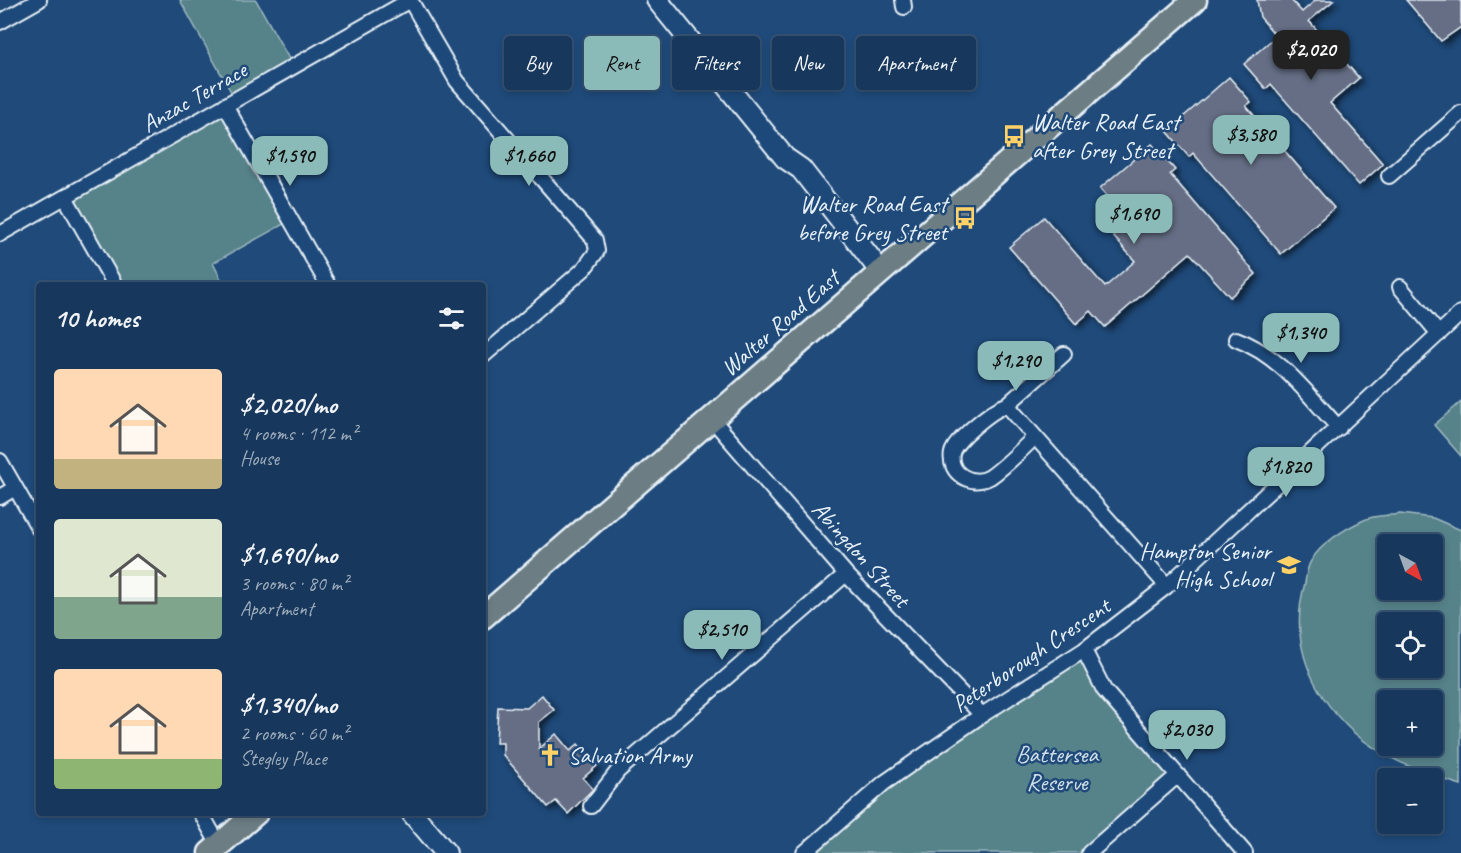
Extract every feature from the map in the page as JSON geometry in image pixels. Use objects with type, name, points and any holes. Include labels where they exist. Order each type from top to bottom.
[{"type":"main road","name":"Walter Road East","points":[[486,614],[1195,0]]},
{"type":"main road","points":[[215,849],[253,816]]},
{"type":"street","points":[[0,22],[39,0]]},
{"type":"street","points":[[410,0],[457,81],[595,240],[597,251],[584,269],[486,353]]},
{"type":"street","name":"Anzac Terrace","points":[[0,234],[410,0]]},
{"type":"street","points":[[657,0],[785,158],[801,169],[881,272]]},
{"type":"street","points":[[225,105],[326,282]]},
{"type":"street","points":[[1389,176],[1461,113]]},
{"type":"street","points":[[65,197],[113,282]]},
{"type":"street","points":[[1400,287],[1439,334]]},
{"type":"street","name":"Peterborough Crescent","points":[[804,853],[884,783],[982,715],[1084,650],[1167,586],[1461,313]]},
{"type":"street","points":[[1236,339],[1258,347],[1279,363],[1339,428]]},
{"type":"street","points":[[1035,437],[989,477],[974,480],[959,475],[952,459],[957,443],[998,407],[1006,405],[1064,354]]},
{"type":"street","points":[[1006,405],[1167,586]]},
{"type":"street","name":"Abingdon Street","points":[[712,419],[846,574],[982,715]]},
{"type":"street","points":[[0,461],[36,524]]},
{"type":"street","points":[[0,497],[15,488]]},
{"type":"street","points":[[591,806],[618,771],[846,574]]},
{"type":"street","points":[[1084,650],[1104,690],[1245,853]]},
{"type":"street","points":[[1089,853],[1178,775]]},
{"type":"street","points":[[202,816],[215,849]]},
{"type":"street","points":[[415,816],[446,853]]},
{"type":"green space","points":[[180,0],[256,0],[293,66],[235,99]]},
{"type":"green space","points":[[225,105],[291,220],[213,263],[222,282],[113,282],[65,197]]},
{"type":"green space","points":[[1461,402],[1461,456],[1434,425]]},
{"type":"green space","points":[[1400,514],[1433,518],[1461,530],[1461,785],[1443,779],[1443,768],[1414,768],[1388,756],[1443,756],[1443,690],[1377,690],[1377,750],[1354,733],[1329,706],[1304,657],[1299,621],[1311,561],[1334,537],[1349,527],[1377,516]]},
{"type":"green space","name":"Battersea Reserve","points":[[1084,650],[1104,690],[1178,775],[1089,853],[805,853],[884,783]]},
{"type":"building","points":[[1257,0],[1291,0],[1302,12],[1316,0],[1334,0],[1309,21],[1359,78],[1330,103],[1383,164],[1359,185],[1271,84],[1266,89],[1244,64],[1276,36],[1260,17]]},
{"type":"building","points":[[1406,0],[1461,0],[1461,27],[1441,41]]},
{"type":"building","points":[[1229,77],[1251,102],[1246,106],[1334,208],[1281,254],[1193,153],[1189,157],[1167,131]]},
{"type":"building","points":[[1152,144],[1175,170],[1170,174],[1256,274],[1230,297],[1190,253],[1105,327],[1091,311],[1076,324],[1009,247],[1044,217],[1105,287],[1135,261],[1113,236],[1129,222],[1100,188]]},
{"type":"building","name":"Salvation Army","points":[[542,695],[554,710],[539,722],[539,749],[556,734],[570,751],[578,744],[597,766],[583,778],[593,789],[568,814],[556,801],[548,807],[503,755],[503,743],[496,743],[498,707],[527,708]]},
{"type":"place","name":"Walter Road East after Grey Street","points":[[1014,136]]},
{"type":"place","name":"Walter Road East before Grey Street","points":[[965,218]]},
{"type":"place","name":"Hampton Senior High School","points":[[1289,565]]},
{"type":"place","name":"Salvation Army","points":[[550,755]]}]
